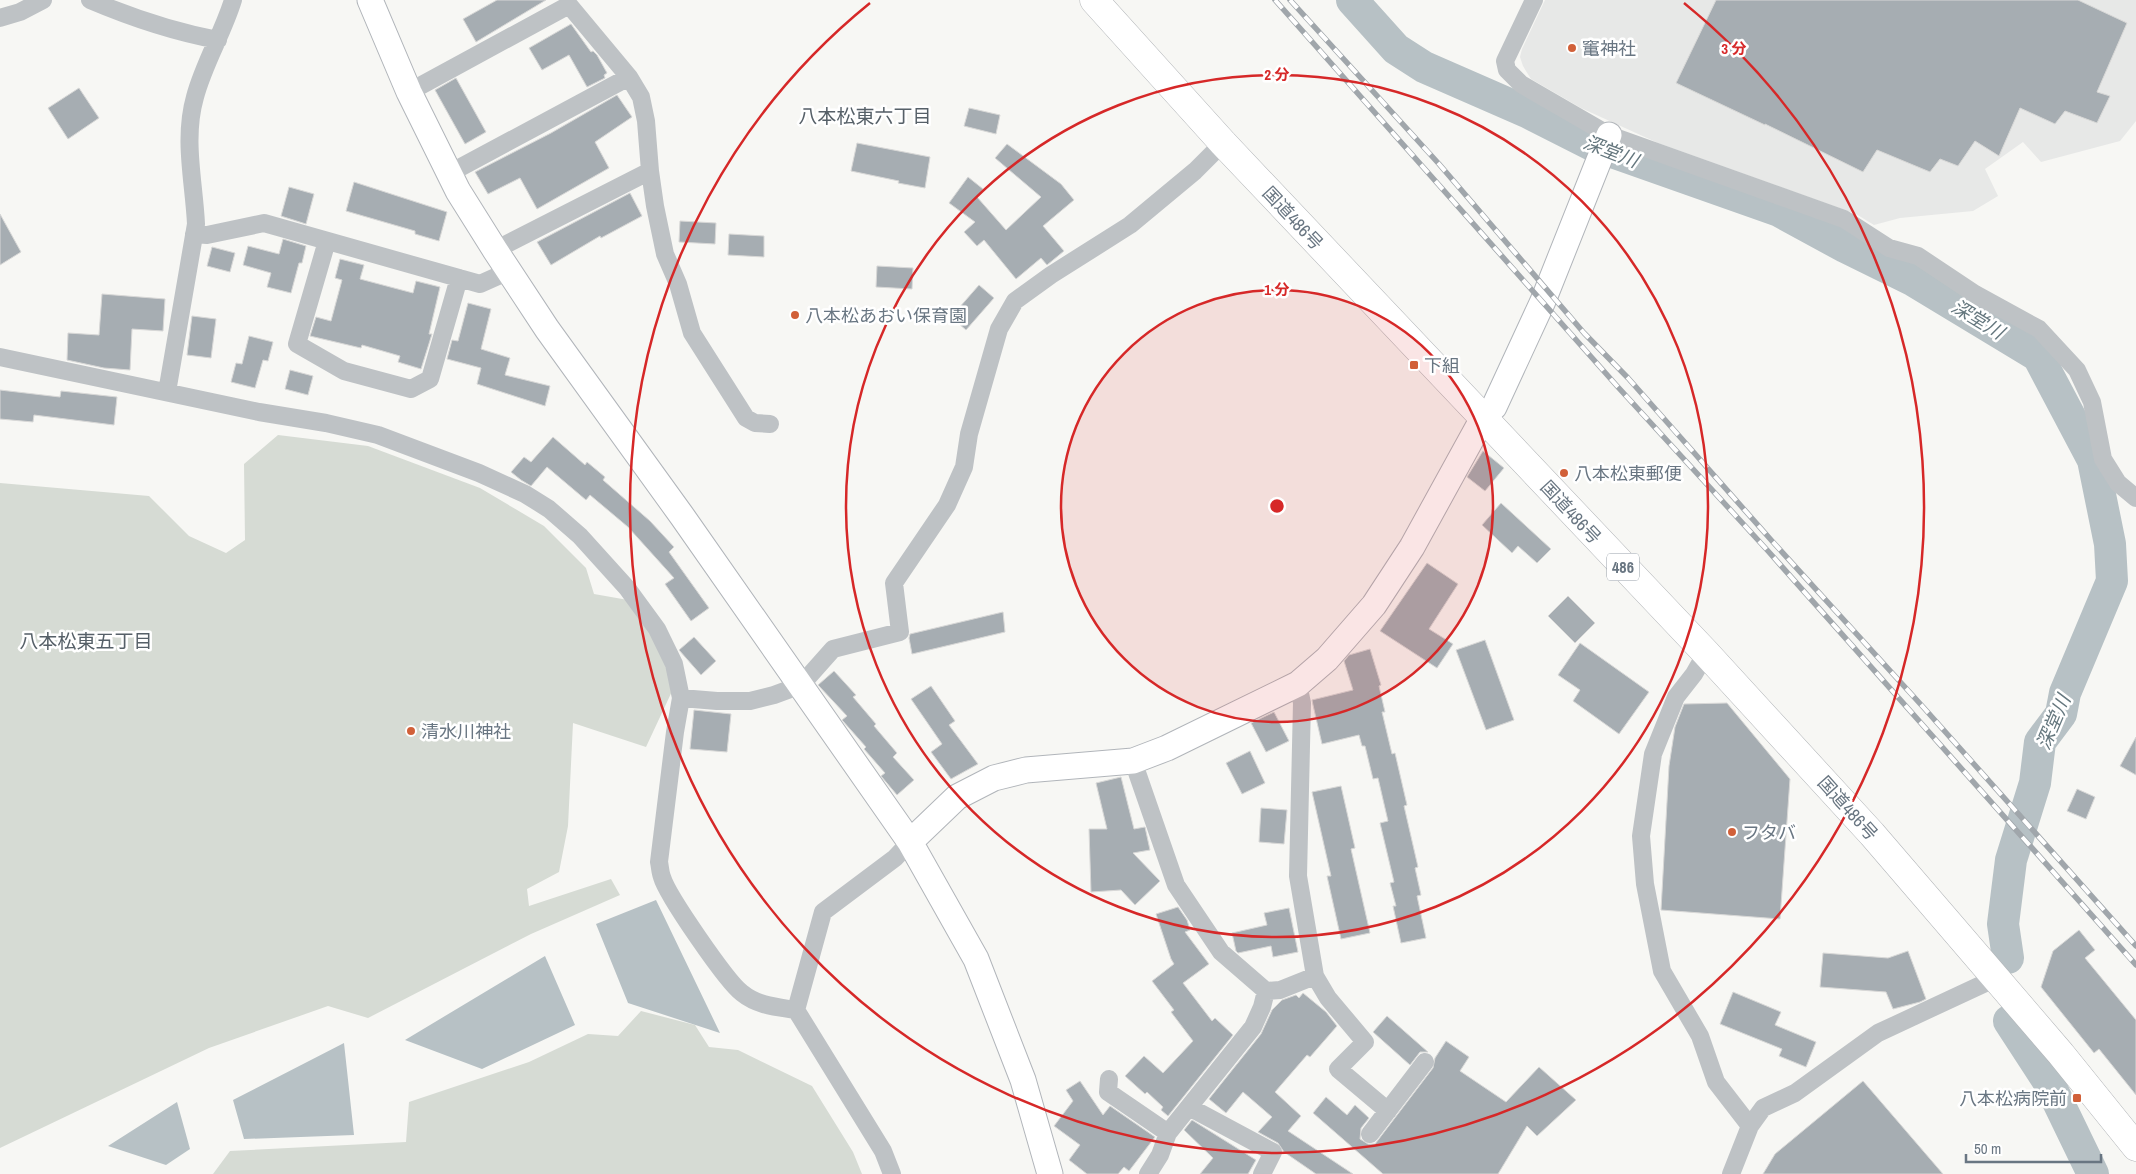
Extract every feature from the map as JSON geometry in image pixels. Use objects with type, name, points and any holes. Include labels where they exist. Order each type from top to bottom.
[{"type":"highway","name":"国道486号","points":[[1094,0],[1223,143],[1706,653],[1872,834],[2061,1054],[2136,1147]]},
{"type":"street","points":[[0,18],[20,12],[43,0]]},
{"type":"street","points":[[90,0],[188,33],[218,40]]},
{"type":"street","points":[[167,392],[196,216],[190,171],[190,131],[194,98],[204,69],[227,21],[234,0]]},
{"type":"street","points":[[370,0],[410,92],[450,173],[508,271],[910,842],[976,959],[1023,1080],[1050,1174]]},
{"type":"street","points":[[1534,0],[1505,61],[1507,70],[1521,84],[1606,143],[1844,219],[1889,248],[1918,256],[1975,294],[2039,329],[2076,370],[2092,402],[2103,459],[2118,483],[2136,498]]},
{"type":"street","points":[[410,92],[569,5],[629,77],[641,96],[646,121],[650,171],[666,254],[678,284],[692,333],[746,418],[755,423],[770,424]]},
{"type":"street","points":[[450,173],[629,77]]},
{"type":"street","points":[[681,698],[750,701],[801,685],[833,649],[900,632],[894,583],[948,505],[964,467],[970,434],[999,329],[1015,301],[1051,275],[1130,225],[1195,171],[1223,143]]},
{"type":"street","points":[[892,1174],[883,1150],[796,1010],[823,912],[896,858],[910,842],[958,797],[994,778],[1026,770],[1133,761],[1167,748],[1298,684],[1327,659],[1374,605],[1412,547],[1483,418],[1494,407],[1543,301],[1606,143]]},
{"type":"street","points":[[495,250],[650,171]]},
{"type":"street","points":[[194,234],[207,235],[264,223],[480,284],[508,271]]},
{"type":"street","points":[[327,241],[297,344],[344,371],[411,388],[430,379],[459,278]]},
{"type":"street","points":[[0,357],[259,412],[326,423],[378,435],[479,473],[533,499],[549,509],[580,536],[632,594],[657,629],[674,664],[681,698],[659,862],[662,877],[668,891],[717,963],[741,993],[762,1005],[796,1010]]},
{"type":"street","points":[[1706,653],[1694,674],[1676,697],[1653,754],[1641,836],[1645,884],[1662,971],[1700,1036],[1716,1082],[1750,1126]]},
{"type":"street","points":[[1298,684],[1302,703],[1298,876],[1315,976],[1328,998],[1365,1042],[1338,1069],[1388,1111]]},
{"type":"street","points":[[1133,761],[1176,885],[1221,952],[1266,991],[1280,990],[1315,976]]},
{"type":"street","points":[[1731,1174],[1750,1126],[1762,1108],[1795,1093],[1878,1033],[1996,978]]},
{"type":"street","points":[[1148,1174],[1160,1155],[1168,1133],[1253,1027],[1262,1007],[1266,991]]},
{"type":"street","points":[[1370,1134],[1425,1062]]},
{"type":"street","points":[[1108,1079],[1108,1092],[1168,1133]]},
{"type":"street","points":[[1190,1107],[1273,1152],[1262,1174]]},
{"type":"shaded area","points":[[1545,0],[2136,0],[2136,121],[2120,141],[2041,162],[2023,142],[1985,169],[1998,196],[1973,211],[1900,218],[1874,225],[1856,214],[1658,143],[1581,108],[1531,79],[1520,57]]},
{"type":"shaded area","points":[[278,435],[368,446],[480,488],[544,526],[586,568],[594,594],[628,600],[653,633],[674,687],[646,747],[573,723],[568,826],[559,872],[527,889],[529,906],[611,879],[620,895],[531,934],[368,1018],[328,1006],[209,1048],[0,1148],[0,483],[149,496],[189,536],[226,553],[245,540],[244,464]]},
{"type":"shaded area","points":[[656,900],[720,1033],[628,1003],[596,924]]},
{"type":"shaded area","points":[[545,956],[575,1025],[482,1069],[405,1040]]},
{"type":"shaded area","points":[[641,1011],[695,1025],[709,1047],[738,1050],[812,1086],[853,1152],[862,1174],[213,1174],[230,1151],[406,1142],[409,1102],[529,1062],[588,1034],[618,1036]]},
{"type":"shaded area","points":[[344,1043],[354,1135],[244,1139],[233,1100]]},
{"type":"shaded area","points":[[177,1102],[190,1149],[166,1165],[108,1146]]},
{"type":"building","points":[[497,0],[546,0],[476,42],[463,19]]},
{"type":"building","points":[[1716,0],[2078,0],[2127,23],[2097,92],[2110,96],[2097,123],[2065,111],[2055,124],[2020,108],[1999,156],[1975,141],[1958,166],[1940,159],[1930,172],[1877,150],[1863,172],[1676,83]]},
{"type":"building","points":[[571,24],[591,52],[593,51],[597,55],[607,73],[604,75],[605,78],[587,87],[569,55],[542,70],[529,48]]},
{"type":"building","points":[[456,78],[486,132],[465,144],[435,90]]},
{"type":"building","points":[[79,88],[99,118],[68,139],[48,108]]},
{"type":"building","points":[[617,95],[632,117],[595,142],[609,168],[537,209],[520,178],[488,194],[475,172],[551,133]]},
{"type":"building","points":[[969,108],[1000,115],[996,134],[964,126]]},
{"type":"building","points":[[857,143],[930,157],[925,188],[851,171]]},
{"type":"building","points":[[1007,144],[1061,184],[1074,200],[1043,226],[1064,251],[1047,265],[1041,258],[1016,279],[984,240],[977,246],[964,232],[975,222],[949,203],[968,177],[983,189],[977,197],[1006,230],[1041,197],[995,158]]},
{"type":"building","points":[[354,182],[447,212],[439,241],[415,234],[415,231],[346,211]]},
{"type":"building","points":[[289,187],[314,194],[306,224],[281,216]]},
{"type":"building","points":[[630,193],[642,216],[601,238],[600,236],[551,265],[537,242]]},
{"type":"building","points":[[0,214],[21,252],[0,265]]},
{"type":"building","points":[[680,221],[716,223],[715,244],[679,242]]},
{"type":"building","points":[[729,234],[764,236],[764,257],[728,255]]},
{"type":"building","points":[[283,239],[306,246],[291,293],[267,287],[271,273],[243,265],[248,246],[279,254]]},
{"type":"building","points":[[212,247],[235,253],[230,272],[207,266]]},
{"type":"building","points":[[340,259],[364,265],[360,279],[413,293],[416,281],[440,287],[429,334],[432,334],[421,369],[398,362],[400,356],[362,345],[361,348],[310,336],[316,317],[331,321],[342,280],[335,278]]},
{"type":"building","points":[[877,266],[913,268],[912,289],[876,287]]},
{"type":"building","points":[[979,285],[994,298],[966,330],[951,317]]},
{"type":"building","points":[[102,294],[165,299],[163,331],[132,329],[130,370],[104,368],[67,360],[68,333],[99,335]]},
{"type":"building","points":[[468,303],[491,309],[481,349],[510,358],[505,375],[550,386],[545,406],[477,384],[481,368],[447,359],[452,340],[458,341]]},
{"type":"building","points":[[192,316],[216,319],[211,358],[187,355]]},
{"type":"building","points":[[249,336],[273,342],[268,361],[263,360],[255,388],[231,382],[236,363],[242,364]]},
{"type":"building","points":[[290,370],[313,376],[308,395],[285,389]]},
{"type":"building","points":[[0,390],[60,397],[61,391],[117,397],[114,425],[34,415],[33,422],[0,419]]},
{"type":"building","points":[[553,437],[585,465],[587,462],[605,477],[603,480],[650,521],[674,547],[669,552],[709,608],[691,621],[665,584],[674,578],[628,527],[590,495],[586,500],[547,467],[531,486],[511,472],[524,457],[531,462]]},
{"type":"building","points":[[1483,451],[1504,468],[1485,491],[1467,477]]},
{"type":"building","points":[[1501,503],[1551,549],[1537,563],[1518,546],[1512,553],[1482,525]]},
{"type":"building","points":[[1427,563],[1458,584],[1429,629],[1453,644],[1437,668],[1380,631]]},
{"type":"building","points":[[1568,596],[1595,623],[1575,643],[1548,616]]},
{"type":"building","points":[[1003,612],[1005,632],[912,654],[910,634]]},
{"type":"building","points":[[694,637],[716,661],[701,675],[679,650]]},
{"type":"building","points":[[1485,640],[1514,720],[1486,730],[1456,650]]},
{"type":"building","points":[[1580,643],[1649,692],[1619,734],[1573,701],[1580,690],[1558,675]]},
{"type":"building","points":[[1370,649],[1381,685],[1379,686],[1385,712],[1382,712],[1392,754],[1395,753],[1407,805],[1404,806],[1418,867],[1415,868],[1421,895],[1417,896],[1426,938],[1401,943],[1393,906],[1396,906],[1390,883],[1394,882],[1380,823],[1388,821],[1378,778],[1373,779],[1365,746],[1362,746],[1359,735],[1322,744],[1312,700],[1353,690],[1344,661],[1349,655]]},
{"type":"building","points":[[834,671],[856,695],[853,697],[897,753],[893,757],[914,780],[897,795],[881,776],[885,773],[864,749],[866,747],[842,720],[847,716],[818,685]]},
{"type":"building","points":[[931,686],[955,721],[949,725],[978,764],[951,779],[931,752],[942,744],[911,699]]},
{"type":"building","points":[[1727,703],[1790,779],[1780,919],[1661,910],[1669,766],[1675,727],[1684,704]]},
{"type":"building","points":[[694,710],[731,714],[727,752],[690,749]]},
{"type":"building","points":[[1274,712],[1289,741],[1266,752],[1251,723]]},
{"type":"building","points":[[2136,737],[2136,775],[2120,766]]},
{"type":"building","points":[[1250,751],[1265,783],[1242,794],[1226,763]]},
{"type":"building","points":[[1121,777],[1134,829],[1145,827],[1150,850],[1133,853],[1160,881],[1135,905],[1121,890],[1091,892],[1089,829],[1107,829],[1096,783]]},
{"type":"building","points":[[1341,786],[1355,848],[1351,849],[1370,933],[1341,939],[1327,876],[1331,876],[1312,792]]},
{"type":"building","points":[[2077,789],[2095,797],[2086,819],[2067,811]]},
{"type":"building","points":[[1261,808],[1287,810],[1284,844],[1259,842]]},
{"type":"building","points":[[1178,907],[1187,920],[1190,930],[1185,932],[1209,964],[1183,983],[1212,1021],[1215,1018],[1233,1035],[1168,1116],[1161,1110],[1163,1107],[1147,1092],[1145,1094],[1125,1076],[1144,1056],[1163,1073],[1193,1041],[1171,1012],[1174,1010],[1152,981],[1174,964],[1156,914]]},
{"type":"building","points":[[1289,908],[1298,952],[1273,957],[1271,946],[1238,953],[1236,951],[1232,933],[1267,925],[1264,913]]},
{"type":"building","points":[[2079,930],[2095,950],[2085,958],[2136,1020],[2136,1095],[2099,1049],[2094,1053],[2041,987],[2053,951]]},
{"type":"building","points":[[1908,951],[1926,999],[1920,1002],[1893,1009],[1886,992],[1820,987],[1823,953],[1888,958]]},
{"type":"building","points":[[1733,992],[1781,1012],[1775,1025],[1816,1042],[1806,1067],[1779,1056],[1782,1049],[1720,1024]]},
{"type":"building","points":[[1303,993],[1326,1012],[1337,1026],[1310,1057],[1307,1055],[1275,1092],[1301,1116],[1288,1131],[1353,1174],[1316,1174],[1284,1152],[1278,1143],[1258,1132],[1272,1117],[1243,1092],[1226,1113],[1209,1099],[1261,1034],[1272,1010],[1282,1000],[1296,995],[1299,998]]},
{"type":"building","points":[[1387,1016],[1428,1052],[1420,1052],[1410,1065],[1373,1032]]},
{"type":"building","points":[[1446,1041],[1469,1057],[1460,1071],[1506,1102],[1539,1067],[1576,1100],[1537,1136],[1527,1126],[1498,1174],[1383,1174],[1313,1113],[1326,1097],[1347,1115],[1355,1105],[1369,1118],[1361,1128],[1360,1139],[1368,1144],[1375,1144],[1433,1068],[1435,1058]]},
{"type":"building","points":[[1080,1081],[1103,1115],[1110,1106],[1155,1137],[1129,1171],[1124,1167],[1118,1174],[1087,1174],[1069,1160],[1080,1145],[1054,1126],[1073,1101],[1066,1090]]},
{"type":"building","points":[[1863,1081],[1943,1174],[1763,1174],[1775,1154]]},
{"type":"building","points":[[1192,1120],[1256,1160],[1248,1174],[1200,1174],[1213,1158],[1184,1130]]},
{"type":"waterway","name":"深堂川","points":[[1352,0],[1396,49],[1424,67],[1527,112],[1592,145],[1779,211],[1845,247],[1914,281],[2038,356],[2093,460],[2110,544],[2112,581],[2065,693],[2061,714],[2040,742],[2035,783],[2011,860],[2003,924],[2008,958]]},
{"type":"waterway","name":"深堂川","points":[[2009,1021],[2048,1081],[2093,1174]]},
{"type":"railway","points":[[1275,0],[1617,386],[1768,551],[2136,965]]},
{"type":"railway","points":[[1290,0],[1439,164],[1584,333],[1628,378],[2136,946]]},
{"type":"place","name":"竃神社","points":[[1572,48]]},
{"type":"place","name":"八本松あおい保育園","points":[[795,315]]},
{"type":"place","name":"下組","points":[[1414,365]]},
{"type":"place","name":"八本松東郵便","points":[[1564,473]]},
{"type":"place","name":"清水川神社","points":[[411,731]]},
{"type":"place","name":"フタバ","points":[[1732,832]]},
{"type":"place","name":"八本松病院前","points":[[2077,1098]]},
{"type":"district","name":"八本松東六丁目","points":[[865,116]]},
{"type":"district","name":"八本松東五丁目","points":[[86,641]]}]
